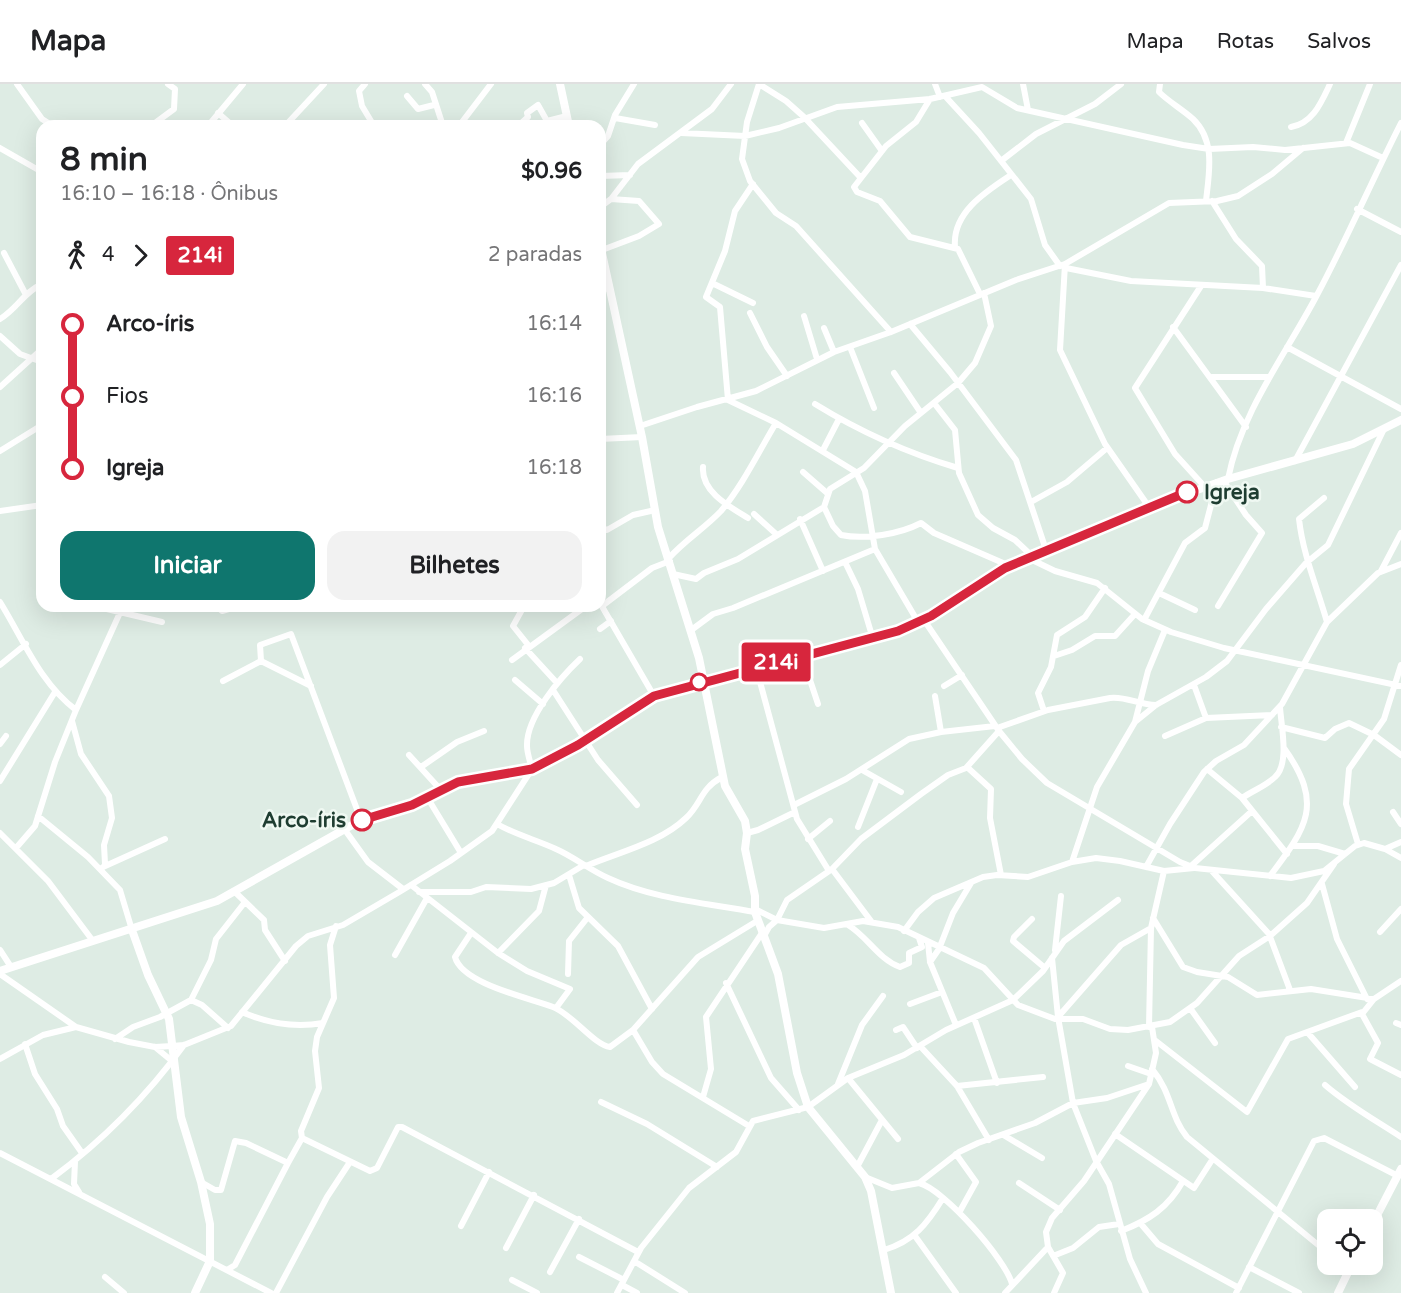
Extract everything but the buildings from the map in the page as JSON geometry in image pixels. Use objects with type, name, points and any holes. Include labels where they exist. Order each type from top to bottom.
[{"type":"street","points":[[17,84],[43,120]]},
{"type":"street","points":[[159,120],[174,109],[175,89],[168,84]]},
{"type":"street","points":[[213,120],[243,84]]},
{"type":"street","points":[[291,120],[324,84]]},
{"type":"street","points":[[365,84],[360,94],[362,106],[369,120]]},
{"type":"street","points":[[425,84],[432,92],[434,105],[440,120]]},
{"type":"street","points":[[464,120],[491,84]]},
{"type":"street","points":[[560,84],[568,120]]},
{"type":"street","points":[[606,138],[634,84]]},
{"type":"street","points":[[606,203],[642,160],[712,109],[731,84]]},
{"type":"street","points":[[860,177],[804,117],[786,101],[759,84],[745,136],[742,165],[753,184],[776,213],[796,226],[891,332]]},
{"type":"street","points":[[935,84],[943,97],[1001,161],[1031,199],[1046,245],[1064,266],[1131,281],[1263,288],[1316,296]]},
{"type":"street","points":[[1023,84],[1028,110]]},
{"type":"street","points":[[1001,161],[1036,134],[1102,100],[1121,84]]},
{"type":"street","points":[[1160,84],[1159,93],[1194,120],[1203,132],[1209,149],[1209,201],[1236,239],[1262,266],[1263,288]]},
{"type":"street","points":[[1291,127],[1302,125],[1310,119],[1330,84]]},
{"type":"street","points":[[1346,143],[1370,84]]},
{"type":"street","points":[[681,133],[745,136],[779,128],[804,117],[848,105],[930,99],[982,87],[1010,105],[1028,110],[1209,149],[1253,147],[1285,150],[1346,143],[1383,158]]},
{"type":"street","points":[[407,96],[418,109],[434,105]]},
{"type":"street","points":[[930,99],[916,122],[882,151],[860,177],[855,189],[880,201],[910,237],[955,247],[960,251],[982,293],[991,326],[975,363],[958,383],[856,472],[834,485],[827,493],[824,507],[833,526],[841,535],[872,535],[907,530],[921,523],[934,533],[962,543],[1010,566]]},
{"type":"street","points":[[525,120],[528,117],[527,113],[538,105],[546,120]]},
{"type":"street","points":[[218,113],[226,120]]},
{"type":"street","points":[[551,120],[567,116]]},
{"type":"street","points":[[615,118],[655,125]]},
{"type":"street","points":[[862,123],[882,151]]},
{"type":"street","points":[[1144,620],[1185,543],[1205,528],[1236,447],[1269,377],[1316,296],[1401,123]]},
{"type":"street","points":[[0,148],[36,169]]},
{"type":"street","points":[[640,426],[682,411],[756,392],[834,352],[891,332],[982,293],[1064,266],[1169,203],[1229,199],[1245,192],[1303,148]]},
{"type":"street","points":[[1284,164],[1285,150]]},
{"type":"street","points":[[606,176],[630,175]]},
{"type":"street","points":[[955,247],[954,235],[970,205],[1011,175]]},
{"type":"street","points":[[728,400],[720,307],[706,297],[725,251],[735,211],[753,184]]},
{"type":"street","points":[[606,246],[639,237],[659,224],[639,201],[611,199]]},
{"type":"street","points":[[1357,209],[1401,232]]},
{"type":"street","points":[[4,254],[26,293]]},
{"type":"street","points":[[1295,461],[1401,265]]},
{"type":"street","points":[[1064,266],[1058,344],[1107,448],[1149,507]]},
{"type":"street","points":[[606,271],[640,426],[655,510],[704,681],[722,777],[741,813],[747,833],[745,849],[757,921],[778,974],[790,1043],[808,1107],[865,1177],[892,1188],[919,1183],[956,1154],[1005,1136],[1073,1103],[1107,1098],[1149,1084]]},
{"type":"street","points":[[712,283],[753,303]]},
{"type":"street","points":[[1201,286],[1136,388],[1175,454],[1204,486]]},
{"type":"street","points":[[0,319],[14,309],[26,293],[36,287]]},
{"type":"street","points":[[750,313],[767,347],[787,376]]},
{"type":"street","points":[[804,316],[817,359]]},
{"type":"street","points":[[910,324],[1016,460],[1046,550]]},
{"type":"street","points":[[1173,327],[1199,364],[1212,377],[1246,427]]},
{"type":"street","points":[[824,328],[834,352]]},
{"type":"street","points":[[0,336],[12,349],[36,360]]},
{"type":"street","points":[[850,346],[874,408]]},
{"type":"street","points":[[1287,347],[1400,406]]},
{"type":"street","points":[[0,387],[36,354]]},
{"type":"street","points":[[894,373],[921,413]]},
{"type":"street","points":[[1212,377],[1269,377]]},
{"type":"street","points":[[728,400],[776,423],[856,472],[865,491],[875,549],[921,621],[962,675],[997,728],[1022,759],[1047,783],[1157,849],[1193,867],[1298,878],[1324,872],[1358,844],[1364,843],[1385,849],[1401,858]]},
{"type":"street","points":[[934,403],[955,430],[958,468],[967,495],[978,515],[993,528],[1015,540],[1030,557],[1055,571],[1105,588],[1135,614],[1165,630],[1235,650],[1398,685]]},
{"type":"street","points":[[815,404],[839,419],[890,443],[920,456],[958,468]]},
{"type":"street","points":[[823,450],[839,419]]},
{"type":"street","points":[[580,659],[557,683],[543,704],[528,740],[532,769],[498,824],[461,853],[411,885],[336,926],[308,936],[228,1028],[183,1045],[155,1047],[114,1039],[76,1027],[0,972],[206,905],[236,892],[361,820],[412,805],[458,782],[532,769],[586,740],[654,696],[756,667],[873,639],[921,621],[1010,566],[1149,507],[1223,480],[1353,444],[1401,420]]},
{"type":"street","points":[[606,600],[669,559],[682,543],[711,521],[726,504],[776,423]]},
{"type":"street","points":[[0,451],[36,429]]},
{"type":"street","points":[[1072,862],[1097,787],[1135,722],[1156,705],[1194,684],[1227,661],[1266,609],[1306,563],[1332,540],[1384,429]]},
{"type":"street","points":[[606,439],[642,437]]},
{"type":"street","points":[[1031,502],[1067,482],[1107,448]]},
{"type":"street","points":[[703,467],[709,488],[726,504],[751,516],[776,534]]},
{"type":"street","points":[[803,472],[827,493]]},
{"type":"street","points":[[1218,606],[1262,534],[1245,515],[1223,480]]},
{"type":"street","points":[[1324,498],[1299,519],[1306,563],[1317,586],[1327,622]]},
{"type":"street","points":[[0,511],[36,506]]},
{"type":"street","points":[[673,574],[696,579],[704,573],[738,559],[800,519],[824,507]]},
{"type":"street","points":[[606,530],[633,515],[655,510]]},
{"type":"street","points":[[800,519],[823,572]]},
{"type":"street","points":[[1146,867],[1170,824],[1207,769],[1244,746],[1280,707],[1327,622],[1381,572],[1401,533]]},
{"type":"street","points":[[690,631],[713,614],[823,572],[875,549]]},
{"type":"street","points":[[845,562],[858,589],[873,639]]},
{"type":"street","points":[[1381,572],[1401,565]]},
{"type":"street","points":[[1044,711],[1038,693],[1054,657],[1057,635],[1085,617],[1105,588]]},
{"type":"street","points":[[1159,593],[1195,610]]},
{"type":"street","points":[[0,602],[56,692],[76,710]]},
{"type":"street","points":[[16,848],[32,832],[55,762],[121,612]]},
{"type":"street","points":[[131,612],[162,622]]},
{"type":"street","points":[[521,612],[513,626],[557,683]]},
{"type":"street","points":[[512,660],[577,612]]},
{"type":"street","points":[[606,612],[654,696]]},
{"type":"street","points":[[1054,657],[1072,650],[1095,636],[1115,636],[1135,614]]},
{"type":"street","points":[[600,629],[611,621]]},
{"type":"street","points":[[1135,722],[1138,704],[1165,630]]},
{"type":"street","points":[[261,661],[260,645],[291,634],[361,820]]},
{"type":"street","points":[[0,665],[26,644]]},
{"type":"street","points":[[802,656],[818,704]]},
{"type":"street","points":[[223,681],[261,661]]},
{"type":"street","points":[[261,661],[312,687]]},
{"type":"street","points":[[1358,844],[1346,804],[1348,769],[1384,719],[1398,685],[1401,665]]},
{"type":"street","points":[[756,667],[794,808],[808,839],[871,921]]},
{"type":"street","points":[[944,686],[962,675]]},
{"type":"street","points":[[515,680],[543,704]]},
{"type":"street","points":[[1194,684],[1206,718]]},
{"type":"street","points":[[554,690],[598,760],[637,805]]},
{"type":"street","points":[[0,781],[56,692]]},
{"type":"street","points":[[935,696],[941,732]]},
{"type":"street","points":[[747,833],[758,830],[862,770],[909,739],[941,732],[997,728],[1044,711],[1120,697],[1138,704],[1156,705]]},
{"type":"street","points":[[1242,798],[1274,778],[1284,748],[1280,707]]},
{"type":"street","points":[[1165,736],[1206,718],[1272,715]]},
{"type":"street","points":[[72,721],[81,754],[109,795],[112,818],[104,845],[103,867]]},
{"type":"street","points":[[1281,727],[1325,738],[1335,729],[1349,723],[1374,735],[1401,755]]},
{"type":"street","points":[[703,1097],[711,1069],[705,1017],[726,983],[769,927],[777,920],[787,900],[831,870],[867,834],[940,780],[967,767],[997,728]]},
{"type":"street","points":[[421,768],[457,742],[484,730]]},
{"type":"street","points":[[0,744],[6,736]]},
{"type":"street","points":[[1270,876],[1301,832],[1308,813],[1303,782],[1295,762],[1284,748]]},
{"type":"street","points":[[409,755],[440,789]]},
{"type":"street","points":[[967,767],[991,789],[990,818],[1001,875]]},
{"type":"street","points":[[1207,769],[1242,798],[1287,854]]},
{"type":"street","points":[[862,770],[901,792]]},
{"type":"street","points":[[418,892],[471,892],[486,887],[531,888],[546,885],[585,866],[650,841],[686,819],[705,789],[722,777]]},
{"type":"street","points":[[858,827],[876,779]]},
{"type":"street","points":[[427,797],[461,853]]},
{"type":"street","points":[[904,931],[918,912],[934,898],[972,882],[1001,875],[1028,877],[1072,862],[1106,859],[1164,871],[1193,867],[1202,855],[1252,811]]},
{"type":"street","points":[[1393,812],[1401,824]]},
{"type":"street","points":[[38,816],[103,867],[123,893],[132,930],[148,975],[166,1013],[181,1117],[201,1182],[210,1224],[210,1261],[195,1293]]},
{"type":"street","points":[[808,839],[830,821]]},
{"type":"street","points":[[498,824],[511,832],[556,849],[626,886],[655,894],[755,911],[777,920],[824,928],[871,921],[904,931],[984,968],[1013,1000],[1026,1009],[1059,1018],[1083,1019],[1110,1029],[1150,1027],[1170,1022],[1190,1008],[1208,993],[1239,956],[1270,936],[1307,903],[1334,864]]},
{"type":"street","points":[[345,830],[368,862],[403,889]]},
{"type":"street","points":[[0,833],[48,881],[93,941]]},
{"type":"street","points":[[103,867],[165,839]]},
{"type":"street","points":[[1385,849],[1401,842]]},
{"type":"street","points":[[1292,846],[1318,846],[1345,855]]},
{"type":"street","points":[[1202,855],[1209,870],[1270,936],[1290,990]]},
{"type":"street","points":[[1054,1293],[1063,1273],[1048,1247],[1046,1232],[1060,1209],[1084,1182],[1149,1084],[1156,1053],[1150,1027],[1151,928],[1164,871]]},
{"type":"street","points":[[569,875],[579,908],[618,946],[652,1009]]},
{"type":"street","points":[[930,962],[939,949],[953,913],[972,882]]},
{"type":"street","points":[[1322,884],[1337,939],[1371,999]]},
{"type":"street","points":[[411,885],[498,953],[527,971],[570,989],[556,1008]]},
{"type":"street","points":[[498,953],[539,910],[546,885]]},
{"type":"street","points":[[236,892],[264,920],[265,930],[285,961]]},
{"type":"street","points":[[1061,896],[1053,956],[1059,1018],[1073,1103],[1096,1161],[1109,1184],[1130,1259],[1146,1293]]},
{"type":"street","points":[[395,955],[427,898]]},
{"type":"street","points":[[617,1293],[638,1252],[689,1188],[736,1152],[749,1126],[756,1119],[808,1107],[848,1078],[918,1047],[956,1025],[1013,1000],[1045,968],[1064,941],[1118,900]]},
{"type":"street","points":[[114,1039],[133,1027],[192,1000],[211,960],[216,939],[246,902]]},
{"type":"street","points":[[1380,932],[1401,909]]},
{"type":"street","points":[[568,974],[569,942],[588,917]]},
{"type":"street","points":[[1153,918],[1183,967],[1197,972],[1221,975],[1257,995],[1311,988],[1371,999]]},
{"type":"street","points":[[1032,919],[1014,937],[1013,941],[1045,968]]},
{"type":"street","points":[[471,933],[455,957],[460,966],[486,984],[556,1008],[606,1047],[613,1046],[633,1030],[698,957],[757,921]]},
{"type":"street","points":[[848,925],[866,937],[887,962],[902,967],[909,963],[909,952],[922,947],[919,938]]},
{"type":"street","points":[[227,1270],[235,1265],[303,1138],[301,1131],[319,1088],[315,1051],[323,1023],[334,998],[330,945],[336,926]]},
{"type":"street","points":[[1059,1018],[1121,945],[1151,928]]},
{"type":"street","points":[[928,943],[930,962],[956,1025]]},
{"type":"street","points":[[0,950],[11,967]]},
{"type":"street","points":[[1155,1041],[1247,1112],[1290,1037],[1308,1033],[1362,1012],[1371,999],[1401,981]]},
{"type":"street","points":[[726,983],[771,1078],[799,1110]]},
{"type":"street","points":[[910,1004],[942,992]]},
{"type":"street","points":[[838,1084],[862,1025],[883,996]]},
{"type":"street","points":[[192,1000],[202,1005],[228,1028]]},
{"type":"street","points":[[1190,1008],[1215,1043]]},
{"type":"street","points":[[242,1012],[270,1023],[302,1026],[323,1023]]},
{"type":"street","points":[[1362,1012],[1378,1043],[1370,1059],[1401,1075]]},
{"type":"street","points":[[974,1018],[997,1083]]},
{"type":"street","points":[[0,1059],[46,1034],[76,1027]]},
{"type":"street","points":[[896,1030],[903,1028],[918,1047],[957,1086],[989,1140]]},
{"type":"street","points":[[633,1030],[652,1062],[663,1074],[749,1126]]},
{"type":"street","points":[[1308,1033],[1355,1087]]},
{"type":"street","points":[[25,1044],[35,1074],[57,1109],[63,1126],[82,1153]]},
{"type":"street","points":[[51,1179],[75,1161],[132,1108],[183,1045]]},
{"type":"street","points":[[155,1047],[172,1061]]},
{"type":"street","points":[[1128,1066],[1151,1072],[1168,1092],[1181,1129],[1212,1160],[1317,1244]]},
{"type":"street","points":[[957,1086],[1043,1077]]},
{"type":"street","points":[[848,1078],[898,1139]]},
{"type":"street","points":[[1325,1084],[1345,1102],[1401,1137]]},
{"type":"street","points":[[601,1102],[647,1125],[717,1167]]},
{"type":"street","points":[[856,1167],[882,1120]]},
{"type":"street","points":[[303,1138],[367,1170],[375,1169],[400,1126],[638,1252]]},
{"type":"street","points":[[1115,1134],[1183,1181],[1196,1187],[1212,1160]]},
{"type":"street","points":[[1005,1136],[1042,1158]]},
{"type":"street","points":[[1141,1224],[1158,1244],[1237,1290],[1314,1141],[1318,1138],[1324,1138],[1399,1172],[1380,1209]]},
{"type":"street","points":[[201,1182],[215,1190],[221,1190],[233,1143],[237,1141],[288,1163]]},
{"type":"street","points":[[0,1153],[271,1293]]},
{"type":"street","points":[[956,1154],[976,1182],[960,1211]]},
{"type":"street","points":[[75,1161],[74,1184],[81,1195]]},
{"type":"street","points":[[276,1293],[334,1185],[350,1162]]},
{"type":"street","points":[[461,1226],[489,1172]]},
{"type":"street","points":[[865,1177],[884,1250],[891,1293]]},
{"type":"street","points":[[1121,1232],[1141,1224],[1168,1206],[1183,1181]]},
{"type":"street","points":[[919,1183],[960,1211],[1003,1266],[1012,1284]]},
{"type":"street","points":[[1019,1183],[1060,1209]]},
{"type":"street","points":[[506,1248],[534,1195]]},
{"type":"street","points":[[884,1250],[915,1236],[944,1198]]},
{"type":"street","points":[[550,1272],[579,1219]]},
{"type":"street","points":[[1053,1256],[1072,1248],[1099,1227],[1119,1224]]},
{"type":"street","points":[[915,1236],[956,1293]]},
{"type":"street","points":[[1005,1293],[1048,1247]]},
{"type":"street","points":[[579,1257],[623,1282],[637,1293]]},
{"type":"street","points":[[634,1261],[684,1293]]},
{"type":"street","points":[[1249,1267],[1299,1293]]},
{"type":"street","points":[[1338,1293],[1345,1275]]},
{"type":"street","points":[[105,1277],[124,1293]]},
{"type":"street","points":[[512,1280],[537,1293]]},
{"type":"bus line","name":"214i","points":[[362,820],[412,805],[458,782],[532,769],[578,745],[654,696],[898,631],[931,616],[1005,568],[1187,492]]},
{"type":"place","name":"Igreja","points":[[1187,492]]},
{"type":"place","name":"Arco-íris","points":[[362,820]]}]
